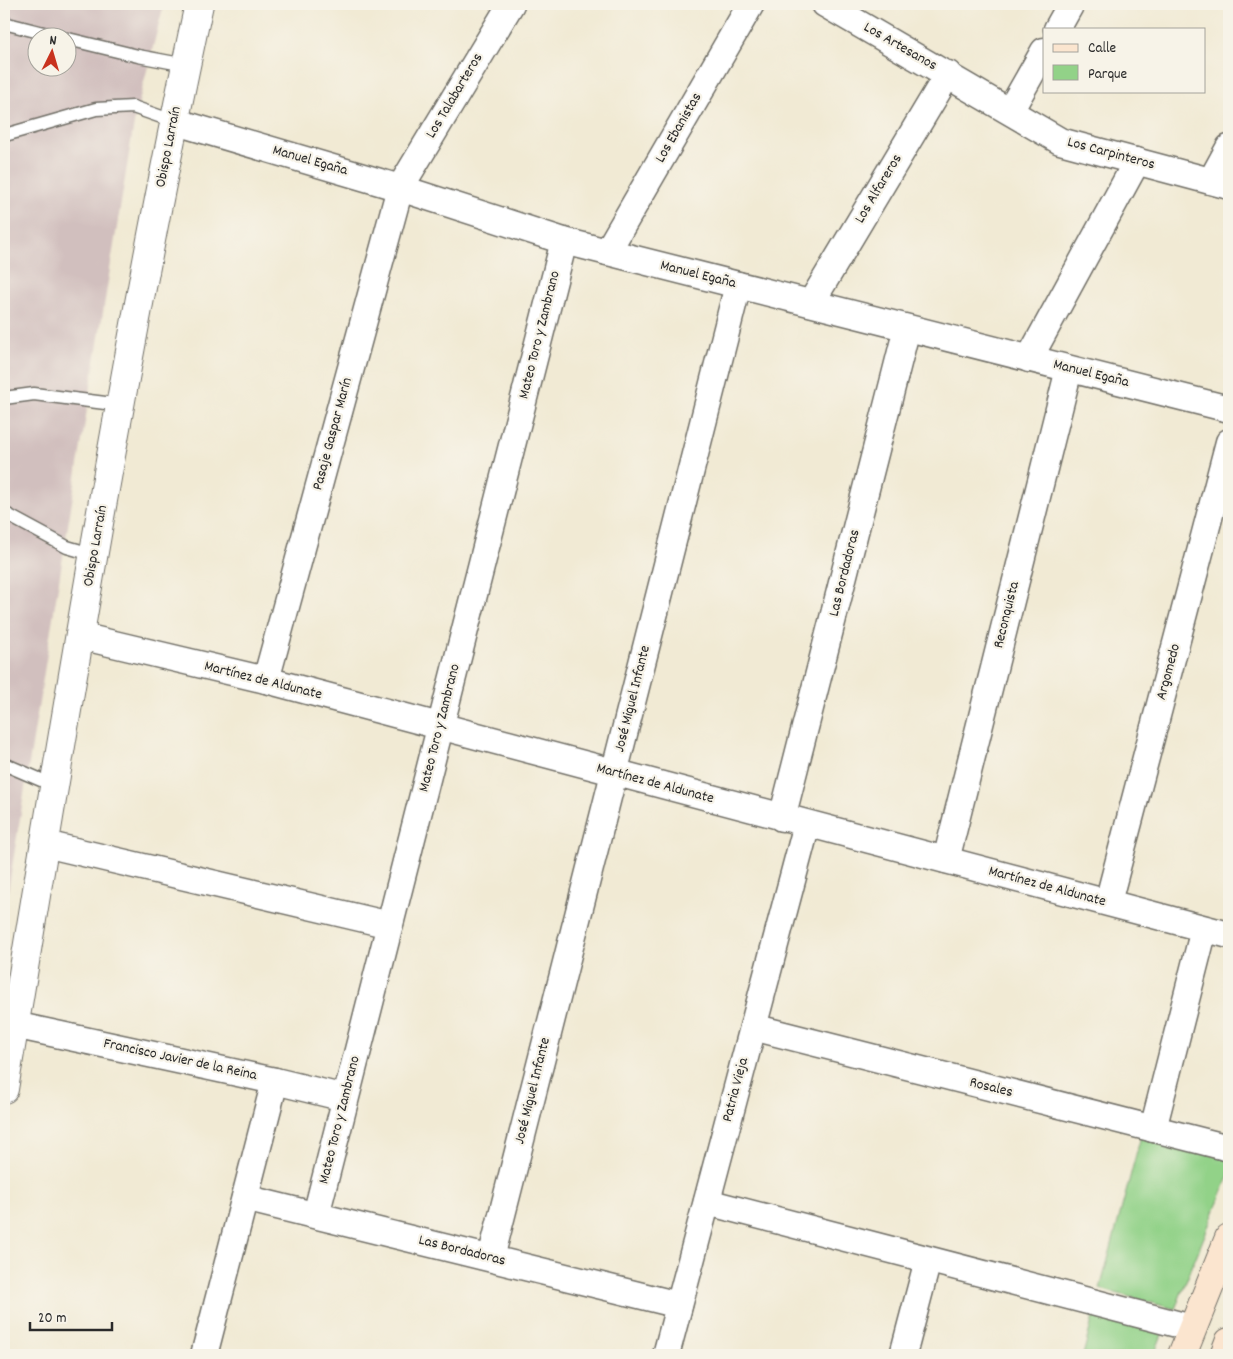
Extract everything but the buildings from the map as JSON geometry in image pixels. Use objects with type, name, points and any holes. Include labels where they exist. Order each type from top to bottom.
[{"type":"main road","points":[[1182,1355],[1229,1238]]},
{"type":"main road","points":[[1224,1355],[1229,1342]]},
{"type":"street","name":"Obispo Larraín","points":[[4,1089],[12,1014],[45,844],[94,555],[173,121],[198,4]]},
{"type":"street","name":"Los Talabarteros","points":[[400,188],[511,4]]},
{"type":"street","name":"Los Ebanistas","points":[[607,252],[751,4]]},
{"type":"street","name":"Los Artesanos","points":[[826,4],[948,74]]},
{"type":"street","points":[[1058,28],[1071,4]]},
{"type":"street","points":[[1010,111],[1043,53]]},
{"type":"street","name":"Los Carpinteros","points":[[948,74],[1060,141],[1220,183]]},
{"type":"street","name":"Los Alfareros","points":[[811,303],[948,74]]},
{"type":"street","name":"Manuel Egaña","points":[[173,121],[400,188],[564,241],[1229,409]]},
{"type":"street","points":[[1220,183],[1229,148]]},
{"type":"street","points":[[1029,359],[1137,161]]},
{"type":"street","name":"Pasaje Gaspar Marín","points":[[266,680],[400,188]]},
{"type":"street","name":"Mateo Toro y Zambrano","points":[[316,1215],[564,241]]},
{"type":"street","name":"José Miguel Infante","points":[[491,1258],[738,285]]},
{"type":"street","name":"Las Bordadoras","points":[[782,818],[907,328]]},
{"type":"street","name":"Reconquista","points":[[946,860],[1069,369]]},
{"type":"street","name":"Argomedo","points":[[1108,902],[1229,442]]},
{"type":"street","name":"Martínez de Aldunate","points":[[80,636],[266,680],[1229,935]]},
{"type":"street","name":"Patria Vieja","points":[[666,1355],[807,824]]},
{"type":"street","points":[[45,844],[390,924]]},
{"type":"street","points":[[1154,1129],[1204,929]]},
{"type":"street","name":"Francisco Javier de la Reina","points":[[12,1014],[345,1098]]},
{"type":"street","name":"Rosales","points":[[753,1027],[1229,1148]]},
{"type":"street","points":[[204,1355],[275,1081]]},
{"type":"street","name":"Las Bordadoras","points":[[244,1198],[679,1305]]},
{"type":"street","points":[[707,1202],[1192,1328]]},
{"type":"street","points":[[903,1355],[928,1260]]},
{"type":"lane","points":[[4,23],[28,29]]},
{"type":"lane","points":[[78,41],[186,65]]},
{"type":"lane","points":[[5,135],[96,110],[133,107],[173,121]]},
{"type":"lane","points":[[4,398],[34,394],[121,405]]},
{"type":"lane","points":[[4,513],[66,547],[94,555]]},
{"type":"lane","points":[[4,764],[55,786]]},
{"type":"shaded area","points":[[4,4],[164,4],[135,117],[4,916]]},
{"type":"green space","points":[[1141,1136],[1229,1159],[1229,1175],[1175,1309],[1100,1289]]},
{"type":"green space","points":[[1094,1313],[1163,1332],[1154,1355],[1083,1355]]}]
